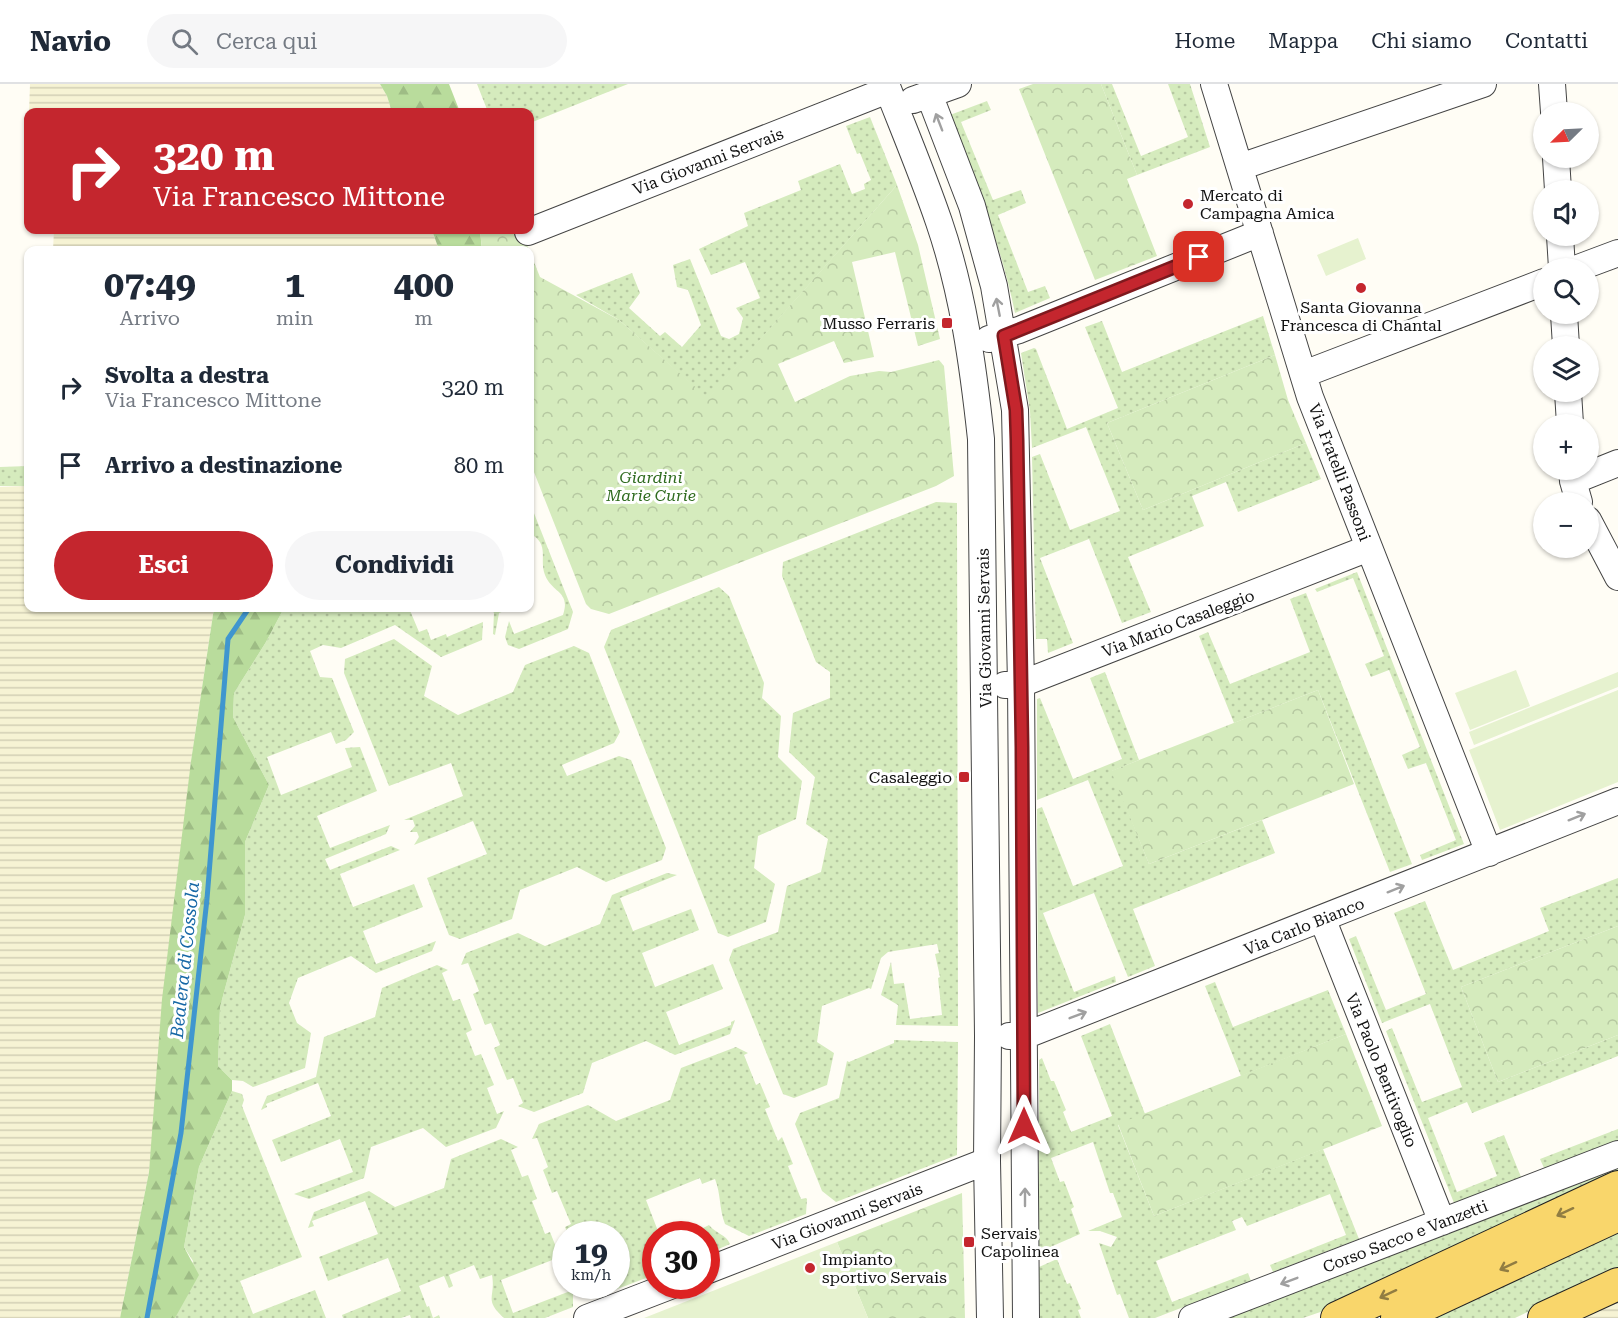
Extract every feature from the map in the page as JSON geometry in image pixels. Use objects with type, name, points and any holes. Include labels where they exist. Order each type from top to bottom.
[{"type":"main road","points":[[1337,1318],[1618,1187]]},
{"type":"main road","points":[[1397,1318],[1618,1215]]},
{"type":"main road","points":[[1544,1318],[1618,1284]]},
{"type":"street","name":"Via Giovanni Servais","points":[[534,229],[890,93],[929,94],[958,84]]},
{"type":"street","name":"Via Fratelli Passoni","points":[[1214,84],[1310,397],[1489,853]]},
{"type":"street","points":[[1240,167],[1483,84]]},
{"type":"street","points":[[1552,84],[1553,102]]},
{"type":"street","name":"Via Giovanni Servais","points":[[890,93],[939,222],[960,299],[981,439],[988,1036],[987,1161],[993,1312]]},
{"type":"street","points":[[929,94],[972,206],[994,286],[1016,410],[1021,684],[1026,1318]]},
{"type":"street","points":[[968,342],[1004,336],[1260,233]]},
{"type":"street","points":[[1599,260],[1618,253]]},
{"type":"street","points":[[1304,374],[1533,286]]},
{"type":"street","points":[[1575,484],[1618,463]]},
{"type":"street","points":[[1599,541],[1618,577]]},
{"type":"street","name":"Via Mario Casaleggio","points":[[984,685],[1021,684],[1369,548]]},
{"type":"street","name":"Via Carlo Bianco","points":[[988,1036],[1024,1036],[1618,801]]},
{"type":"street","name":"Via Paolo Bentivoglio","points":[[1322,918],[1442,1222]]},
{"type":"street","name":"Corso Sacco e Vanzetti","points":[[1192,1318],[1618,1154]]},
{"type":"street","name":"Via Giovanni Servais","points":[[720,1266],[987,1161]]},
{"type":"street","points":[[587,1318],[642,1297]]},
{"type":"shaded area","points":[[30,84],[380,84],[391,108],[29,108]]},
{"type":"shaded area","points":[[54,234],[433,234],[438,246],[53,246]]},
{"type":"shaded area","points":[[24,486],[24,612],[213,612],[191,761],[149,1172],[120,1318],[0,1318],[0,487]]},
{"type":"shaded area","points":[[1618,1294],[1618,1318],[1567,1318]]},
{"type":"green space","points":[[380,84],[449,84],[458,108],[391,108]]},
{"type":"green space","points":[[477,84],[628,84],[534,121],[534,108],[486,108]]},
{"type":"green space","points":[[1033,84],[1101,84],[1137,175],[1127,179],[1157,256],[1095,280],[1019,89]]},
{"type":"green space","points":[[1101,84],[1112,84],[1141,156],[1188,137],[1168,84],[1190,84],[1210,147],[1137,175]]},
{"type":"green space","points":[[987,101],[991,110],[961,122],[993,200],[1021,190],[1026,203],[998,215],[1028,292],[1045,286],[1050,298],[1015,313],[995,237],[950,115]]},
{"type":"green space","points":[[870,117],[897,185],[708,399],[619,320],[576,295],[632,273],[640,293],[629,308],[660,336],[665,332],[682,347],[701,325],[688,290],[677,287],[673,265],[690,259],[721,336],[729,339],[739,334],[743,318],[736,308],[760,298],[745,262],[711,275],[699,249],[748,226],[744,213],[801,190],[798,181],[840,164],[852,194],[865,189],[864,184],[871,180],[846,126]]},
{"type":"green space","name":"Giardini Marie Curie","points":[[897,185],[918,245],[940,339],[918,346],[895,252],[852,262],[874,357],[844,363],[834,341],[778,364],[795,402],[850,376],[879,371],[891,372],[939,360],[944,366],[954,476],[936,486],[609,614],[591,609],[586,604],[534,472],[534,262],[540,277],[619,320],[708,398]]},
{"type":"green space","points":[[433,234],[480,234],[482,246],[438,246]]},
{"type":"green space","points":[[480,234],[523,234],[527,246],[482,246]]},
{"type":"green space","points":[[1358,238],[1366,259],[1326,276],[1317,255]]},
{"type":"green space","points":[[1263,316],[1275,355],[1107,423],[1143,510],[1306,443],[1321,479],[1238,512],[1226,482],[1192,496],[1204,526],[1128,557],[1151,612],[1122,623],[1089,539],[1040,558],[1073,643],[1048,653],[1047,639],[1036,639],[1032,457],[1040,454],[1070,530],[1120,511],[1086,427],[1032,448],[1030,411],[1021,353],[1036,349],[1067,429],[1118,408],[1085,327],[1102,321],[1122,372]]},
{"type":"green space","points":[[1275,355],[1288,400],[1306,443],[1143,510],[1107,423]]},
{"type":"green space","points":[[24,466],[24,486],[0,486],[0,467]]},
{"type":"green space","points":[[936,502],[957,503],[958,1026],[896,1025],[898,1005],[881,995],[891,962],[894,984],[904,983],[910,1019],[942,1015],[938,978],[940,977],[935,954],[939,953],[937,944],[888,952],[881,958],[871,989],[822,1006],[817,1042],[834,1053],[827,1085],[794,1098],[783,1094],[729,960],[733,949],[778,932],[787,886],[821,872],[828,839],[806,824],[815,777],[789,752],[793,713],[830,698],[830,672],[816,662],[782,576],[783,562]]},
{"type":"green space","points":[[534,513],[573,612],[568,629],[519,649],[508,645],[505,637],[509,621],[514,634],[563,615],[565,607],[563,597],[545,575],[539,540],[534,536]]},
{"type":"green space","points":[[1357,572],[1464,844],[1422,860],[1420,855],[1456,840],[1426,763],[1408,769],[1402,755],[1420,747],[1389,670],[1371,677],[1365,664],[1384,656],[1353,578],[1317,592],[1315,589]]},
{"type":"green space","points":[[719,587],[729,596],[764,683],[762,698],[781,716],[778,757],[802,781],[796,819],[758,836],[754,868],[775,884],[766,922],[728,937],[718,933],[604,647],[611,630]]},
{"type":"green space","points":[[1306,593],[1412,864],[1390,872],[1318,690],[1234,723],[1199,636],[1208,632],[1230,684],[1310,652],[1290,599]]},
{"type":"green space","points":[[213,612],[282,612],[234,693],[233,717],[269,785],[245,842],[245,915],[220,1007],[218,1066],[232,1080],[232,1091],[199,1167],[184,1247],[199,1275],[175,1318],[120,1318],[149,1172],[162,999],[191,761]]},
{"type":"green space","points":[[282,612],[411,612],[419,632],[427,629],[431,640],[446,634],[447,637],[483,622],[482,640],[441,657],[395,625],[341,648],[323,645],[310,651],[320,677],[332,678],[354,732],[346,740],[336,744],[331,732],[267,757],[281,795],[352,767],[345,748],[360,747],[377,791],[317,816],[330,848],[390,825],[386,834],[325,859],[330,870],[391,846],[400,850],[340,874],[353,907],[414,884],[423,907],[363,931],[376,964],[436,941],[432,951],[376,973],[351,956],[298,978],[289,1003],[297,1023],[311,1033],[305,1068],[253,1087],[243,1081],[232,1080],[218,1066],[220,1007],[245,915],[245,842],[269,785],[233,717],[234,693]]},
{"type":"green space","points":[[502,612],[499,613],[495,635],[493,634],[494,613]]},
{"type":"green space","points":[[394,639],[432,666],[424,696],[458,715],[513,692],[525,665],[574,646],[589,653],[620,732],[614,743],[562,765],[567,776],[619,756],[631,760],[666,848],[662,860],[606,882],[577,867],[520,890],[512,919],[460,939],[449,935],[427,878],[487,854],[473,821],[414,845],[419,837],[417,832],[410,832],[415,826],[413,820],[404,820],[463,796],[451,763],[389,786],[344,673],[345,659]]},
{"type":"green space","points":[[1516,670],[1530,706],[1470,730],[1455,693]]},
{"type":"green space","points":[[1105,672],[1139,760],[1112,771],[1149,864],[1262,820],[1275,853],[1133,909],[1155,966],[1128,977],[1094,893],[1043,913],[1074,992],[1115,976],[1116,982],[1038,1013],[1037,809],[1042,807],[1073,886],[1123,866],[1088,780],[1037,800],[1037,699],[1040,698],[1073,779],[1122,759],[1090,678]]},
{"type":"green space","points":[[1618,672],[1618,687],[1474,745],[1469,732]]},
{"type":"green space","points":[[1318,690],[1354,784],[1149,864],[1111,771]]},
{"type":"green space","points":[[1618,690],[1618,782],[1500,830],[1469,750]]},
{"type":"green space","points":[[667,873],[677,875],[620,898],[633,931],[691,909],[699,930],[642,953],[655,987],[713,964],[723,989],[666,1012],[679,1045],[731,1025],[731,1022],[735,1020],[730,1034],[675,1055],[646,1041],[592,1063],[583,1093],[534,1112],[518,1106],[523,1103],[513,1078],[507,1080],[494,1048],[500,1045],[491,1023],[485,1025],[473,994],[479,991],[468,963],[461,965],[466,953],[518,933],[545,946],[600,924],[612,895]]},
{"type":"green space","points":[[1618,878],[1618,926],[1461,987],[1498,1082],[1618,1035],[1618,1056],[1472,1113],[1467,1102],[1428,1118],[1457,1192],[1497,1176],[1484,1143],[1504,1135],[1521,1177],[1454,1203],[1386,1031],[1392,1028],[1422,1102],[1462,1087],[1430,1004],[1382,1023],[1349,939],[1356,936],[1386,1010],[1426,994],[1394,913],[1425,901],[1453,970],[1549,931],[1540,908]]},
{"type":"green space","points":[[1618,926],[1618,1035],[1498,1082],[1461,987]]},
{"type":"green space","points":[[437,965],[448,970],[442,973],[453,1001],[460,999],[472,1030],[466,1033],[475,1056],[481,1054],[494,1085],[487,1088],[497,1114],[504,1111],[496,1128],[446,1147],[423,1128],[371,1147],[364,1178],[309,1199],[294,1194],[353,1172],[340,1139],[281,1162],[272,1140],[331,1116],[318,1083],[266,1104],[267,1107],[261,1110],[267,1096],[316,1077],[324,1037],[375,1017],[382,988]]},
{"type":"green space","points":[[1215,982],[1233,1027],[1328,990],[1346,1034],[1241,1076],[1205,986]]},
{"type":"green space","points":[[1110,1024],[1145,1114],[1118,1125],[1154,1216],[1323,1149],[1359,1239],[1273,1272],[1270,1265],[1346,1235],[1330,1194],[1247,1226],[1242,1217],[1232,1221],[1236,1230],[1156,1261],[1172,1302],[1248,1273],[1251,1281],[1155,1318],[1129,1318],[1120,1294],[1117,1295],[1099,1243],[1111,1247],[1117,1237],[1100,1231],[1088,1231],[1122,1217],[1113,1193],[1110,1193],[1093,1142],[1051,1158],[1060,1182],[1064,1181],[1074,1207],[1071,1209],[1080,1234],[1039,1252],[1039,1060],[1042,1058],[1051,1081],[1054,1081],[1066,1110],[1063,1112],[1071,1132],[1112,1116],[1081,1036]]},
{"type":"green space","points":[[1346,1034],[1382,1126],[1154,1216],[1118,1124]]},
{"type":"green space","points":[[894,1040],[958,1042],[957,1155],[836,1202],[822,1191],[795,1124],[800,1113],[839,1098],[847,1061],[894,1043]]},
{"type":"green space","points":[[736,1047],[748,1053],[744,1055],[756,1085],[760,1083],[770,1107],[765,1109],[778,1141],[782,1137],[793,1164],[788,1166],[801,1199],[807,1199],[806,1214],[749,1236],[725,1224],[715,1179],[702,1184],[700,1178],[646,1200],[654,1221],[642,1221],[642,1280],[630,1284],[630,1221],[570,1221],[557,1191],[552,1193],[543,1170],[548,1167],[537,1138],[532,1139],[539,1124],[588,1105],[616,1121],[670,1100],[681,1068]]},
{"type":"green space","points":[[232,1091],[242,1094],[244,1100],[242,1106],[302,1257],[240,1281],[253,1314],[315,1290],[326,1318],[175,1318],[193,1261],[184,1247],[199,1167]]},
{"type":"green space","points":[[1618,1129],[1618,1140],[1544,1168],[1540,1159]]},
{"type":"green space","points":[[501,1139],[518,1147],[511,1150],[522,1177],[528,1175],[537,1199],[532,1201],[545,1234],[550,1232],[552,1237],[552,1260],[501,1280],[513,1313],[552,1298],[573,1299],[573,1307],[545,1318],[504,1318],[492,1302],[492,1275],[480,1279],[474,1265],[449,1275],[453,1286],[449,1288],[444,1276],[419,1286],[427,1307],[429,1306],[433,1318],[411,1318],[410,1315],[401,1318],[343,1318],[342,1315],[401,1291],[388,1258],[328,1281],[319,1257],[378,1234],[365,1201],[312,1221],[314,1226],[308,1228],[314,1212],[369,1191],[395,1207],[444,1188],[451,1159]]},
{"type":"green space","points":[[1618,1165],[1618,1177],[1332,1308],[1303,1318],[1218,1318]]},
{"type":"green space","points":[[962,1193],[965,1318],[868,1318],[837,1242]]},
{"type":"green space","points":[[1618,1228],[1618,1270],[1515,1318],[1424,1318]]},
{"type":"green space","points":[[720,1234],[726,1238],[730,1244],[720,1248]]},
{"type":"green space","name":"Impianto sportivo Servais","points":[[837,1242],[868,1318],[644,1318],[692,1299],[720,1299],[720,1288]]},
{"type":"green space","points":[[1057,1259],[1067,1284],[1070,1283],[1081,1309],[1078,1310],[1081,1318],[1040,1318],[1039,1267]]},
{"type":"waterway","name":"Bealera di Cossola","points":[[147,1318],[181,1133],[207,899],[228,639],[246,612]]},
{"type":"place","name":"Mercato di Campagna Amica","points":[[1188,204]]},
{"type":"place","name":"Santa Giovanna Francesca di Chantal","points":[[1361,288]]},
{"type":"place","name":"Musso Ferraris","points":[[947,323]]},
{"type":"place","name":"Casaleggio","points":[[964,777]]},
{"type":"place","name":"Servais Capolinea","points":[[969,1242]]},
{"type":"place","name":"Impianto sportivo Servais","points":[[810,1268]]},
{"type":"route","points":[[1024,1126],[1022,747],[1017,440],[1016,410],[1004,336],[1199,257]]}]
